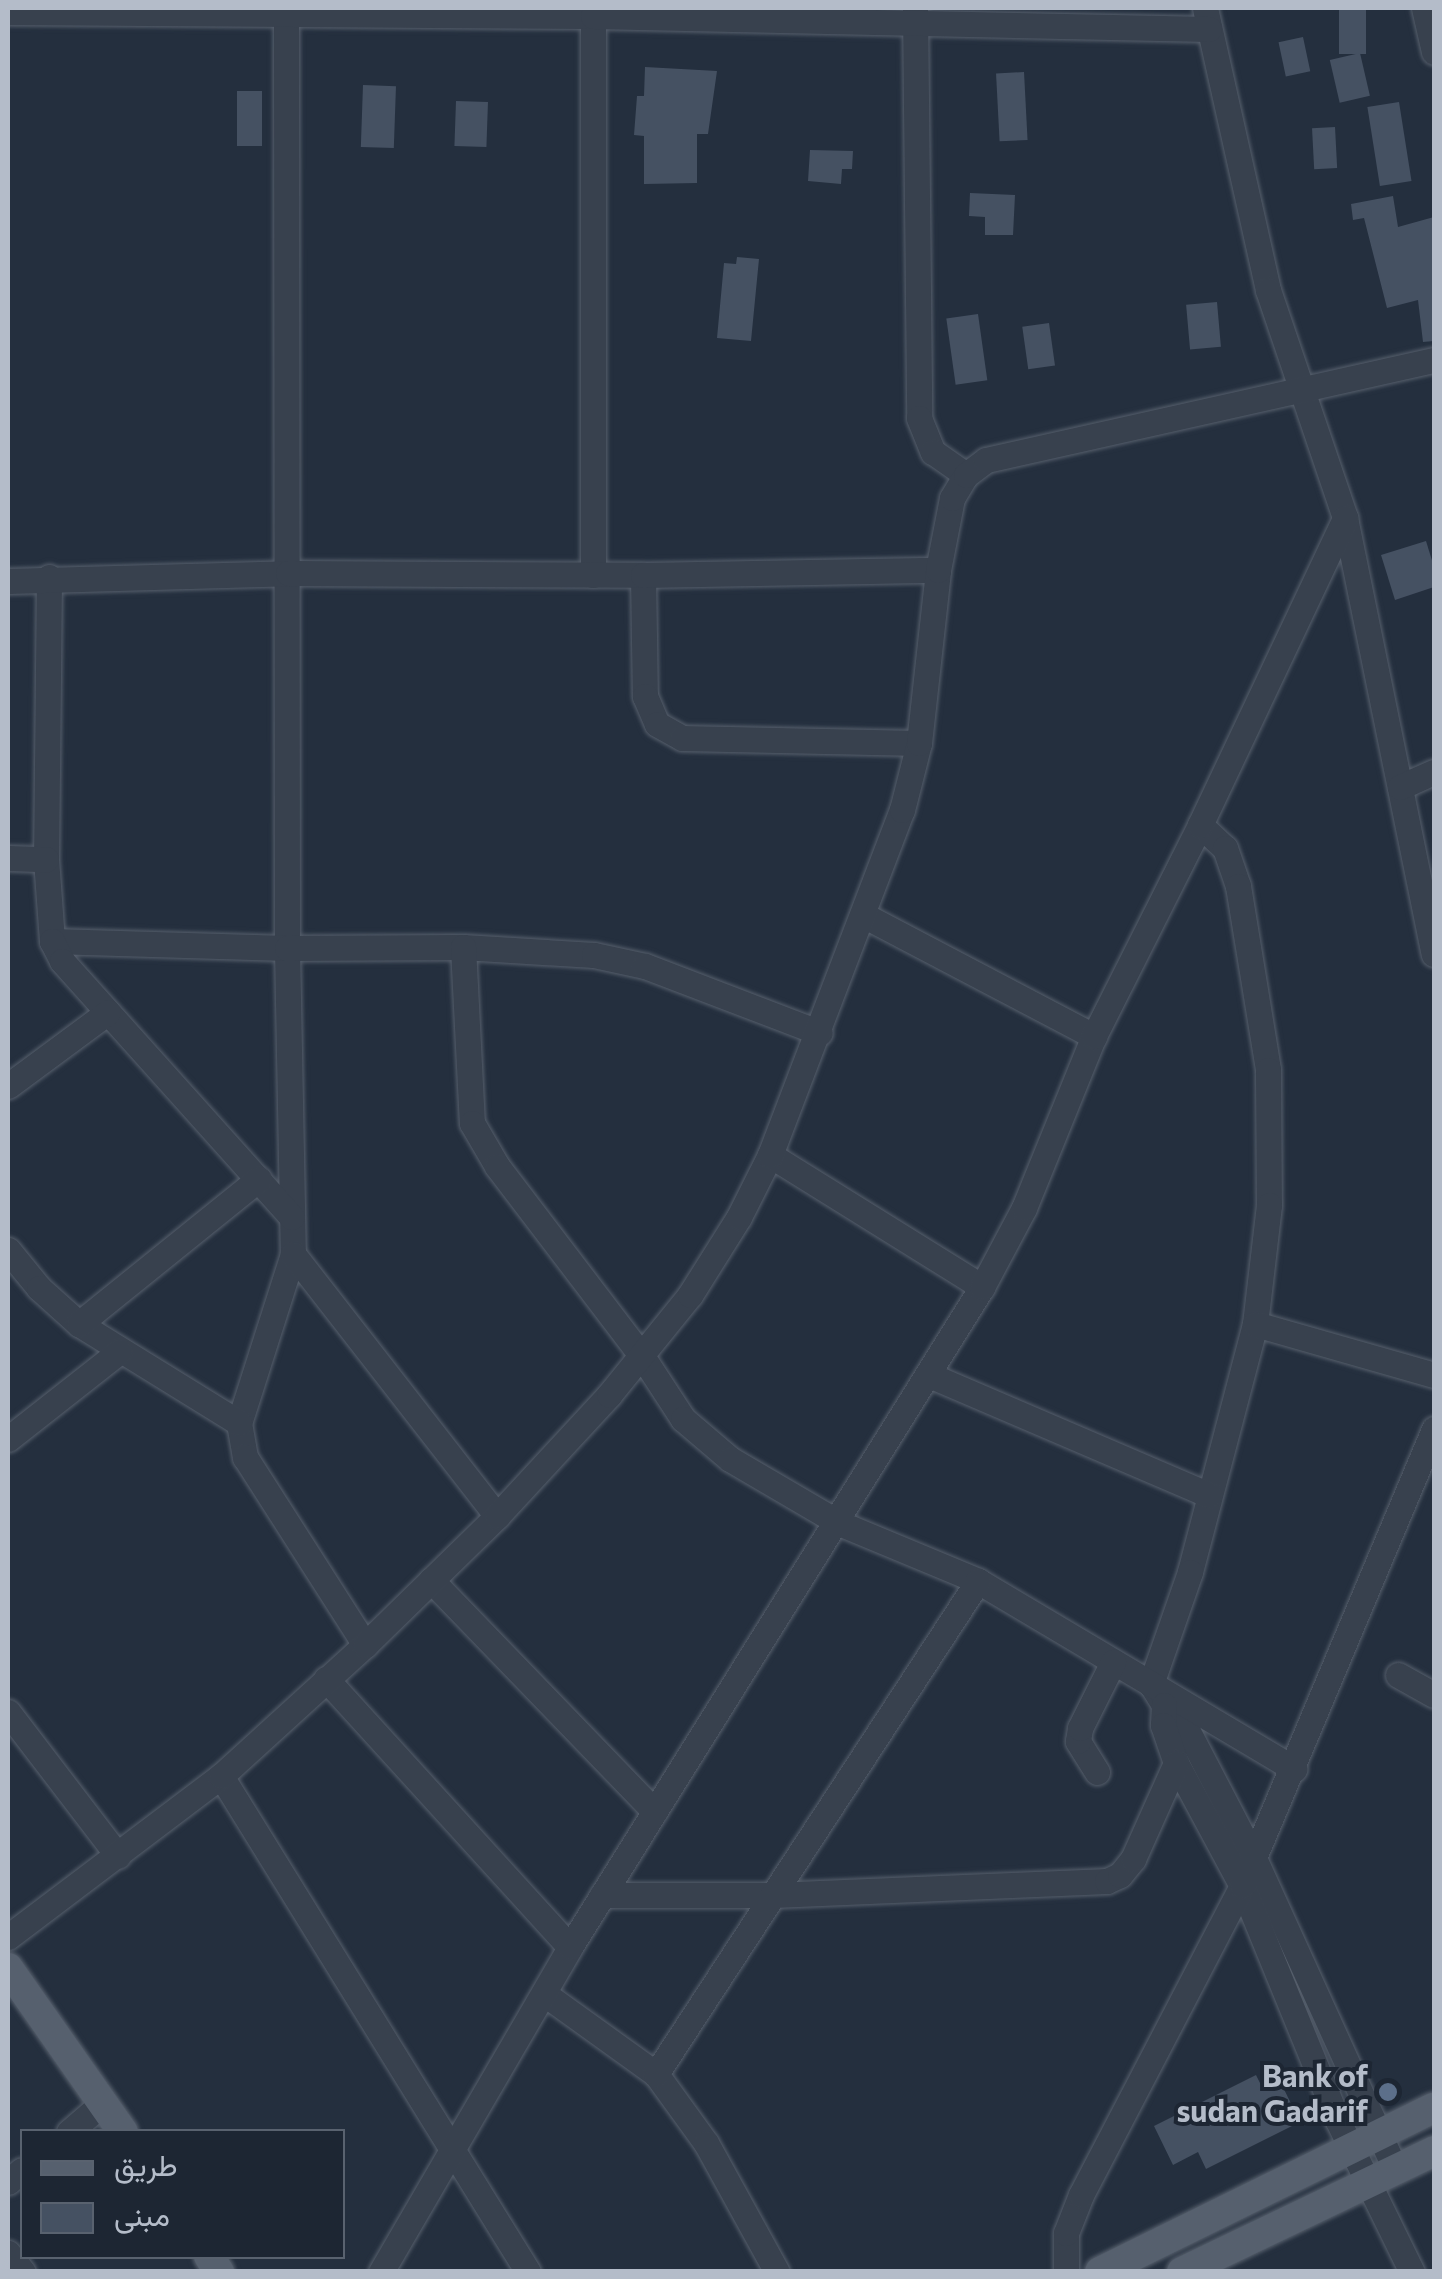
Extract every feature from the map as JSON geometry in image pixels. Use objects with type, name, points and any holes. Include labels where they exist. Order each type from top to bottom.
[{"type":"main road","points":[[8,1968],[121,2129]]},
{"type":"main road","points":[[1100,2272],[1434,2108]]},
{"type":"main road","points":[[1182,2272],[1434,2151]]},
{"type":"street","points":[[1424,8],[1434,52]]},
{"type":"street","points":[[286,11],[287,948],[292,1254],[239,1423],[245,1457],[365,1645]]},
{"type":"street","points":[[8,12],[1207,18],[1268,290],[1299,389],[1331,467],[1345,518],[1434,954]]},
{"type":"street","points":[[593,12],[593,575]]},
{"type":"street","points":[[915,15],[919,418],[933,452],[966,474]]},
{"type":"street","points":[[8,1937],[221,1776],[365,1645],[497,1516],[642,1356],[690,1295],[770,1155],[865,916],[902,810],[918,743],[938,570],[952,498],[966,474],[986,460],[1434,360]]},
{"type":"street","points":[[381,2272],[602,1895],[839,1523],[982,1287],[1024,1208],[1094,1036],[1200,826],[1345,518]]},
{"type":"street","points":[[8,580],[288,573],[643,575],[938,570]]},
{"type":"street","points":[[643,575],[645,696],[658,724],[682,738],[918,743]]},
{"type":"street","points":[[49,577],[46,858],[52,940],[62,961],[292,1216]]},
{"type":"street","points":[[1400,787],[1434,772]]},
{"type":"street","points":[[1200,826],[1232,861],[1268,1070],[1270,1205],[1255,1324],[1157,1694],[1162,1725],[1176,1763],[1242,1886],[1350,2146],[1412,2272]]},
{"type":"street","points":[[8,858],[46,858]]},
{"type":"street","points":[[865,916],[1094,1036]]},
{"type":"street","points":[[52,940],[287,948],[462,947],[594,955],[645,966],[820,1032]]},
{"type":"street","points":[[462,947],[472,1123],[497,1166],[642,1356],[682,1419],[730,1459],[839,1523],[978,1580],[1113,1662],[1157,1694],[1294,1769]]},
{"type":"street","points":[[8,1086],[108,1012]]},
{"type":"street","points":[[770,1155],[982,1287]]},
{"type":"street","points":[[79,1324],[259,1179]]},
{"type":"street","points":[[8,1250],[39,1288],[79,1324],[239,1423]]},
{"type":"street","points":[[292,1254],[497,1516]]},
{"type":"street","points":[[1255,1324],[1434,1375]]},
{"type":"street","points":[[8,1439],[120,1351]]},
{"type":"street","points":[[929,1375],[1209,1495]]},
{"type":"street","points":[[1066,2272],[1066,2233],[1081,2194],[1242,1886],[1434,1429]]},
{"type":"street","points":[[431,1580],[654,1812]]},
{"type":"street","points":[[656,2074],[978,1580]]},
{"type":"street","points":[[1097,1772],[1078,1741],[1080,1728],[1113,1662]]},
{"type":"street","points":[[1398,1675],[1434,1695]]},
{"type":"street","points":[[326,1679],[570,1948]]},
{"type":"street","points":[[1157,1694],[1182,1718],[1254,1858],[1395,2170]]},
{"type":"street","points":[[8,1712],[118,1856]]},
{"type":"street","points":[[602,1895],[772,1895],[1108,1881],[1120,1875],[1132,1859],[1176,1763]]},
{"type":"street","points":[[221,1776],[528,2272]]},
{"type":"street","points":[[546,1995],[656,2074],[706,2143],[778,2272]]},
{"type":"street","points":[[72,2129],[104,2102]]},
{"type":"street","points":[[8,2252],[23,2272]]},
{"type":"building","points":[[1339,8],[1366,8],[1366,54],[1339,54]]},
{"type":"building","points":[[1303,37],[1310,71],[1286,76],[1279,42]]},
{"type":"building","points":[[1360,53],[1370,96],[1340,103],[1330,60]]},
{"type":"building","points":[[645,67],[717,71],[708,134],[697,134],[697,183],[644,184],[644,136],[634,135],[637,96],[644,96]]},
{"type":"building","points":[[1024,72],[1028,140],[1000,141],[996,73]]},
{"type":"building","points":[[363,85],[396,86],[394,148],[361,147]]},
{"type":"building","points":[[237,91],[262,91],[262,146],[237,146]]},
{"type":"building","points":[[456,101],[488,102],[486,147],[454,146]]},
{"type":"building","points":[[1399,102],[1412,181],[1380,186],[1367,107]]},
{"type":"building","points":[[1335,127],[1337,168],[1314,169],[1312,128]]},
{"type":"building","points":[[810,150],[853,151],[852,169],[842,169],[841,184],[808,181]]},
{"type":"building","points":[[970,193],[1015,195],[1013,235],[985,235],[985,217],[969,216]]},
{"type":"building","points":[[1393,196],[1398,227],[1434,217],[1434,341],[1423,342],[1418,300],[1387,308],[1364,218],[1353,220],[1351,204]]},
{"type":"building","points":[[737,257],[759,259],[751,341],[717,338],[724,263],[736,264]]},
{"type":"building","points":[[1217,302],[1221,347],[1190,350],[1186,305]]},
{"type":"building","points":[[978,314],[987,380],[956,385],[946,318]]},
{"type":"building","points":[[1049,323],[1055,366],[1028,369],[1022,327]]},
{"type":"building","points":[[1426,541],[1434,567],[1434,587],[1395,600],[1381,555]]},
{"type":"building","points":[[1256,2075],[1263,2089],[1280,2081],[1300,2122],[1206,2169],[1198,2152],[1173,2165],[1154,2126]]},
{"type":"place","name":"Bank of sudan Gadarif","points":[[1388,2092]]}]
